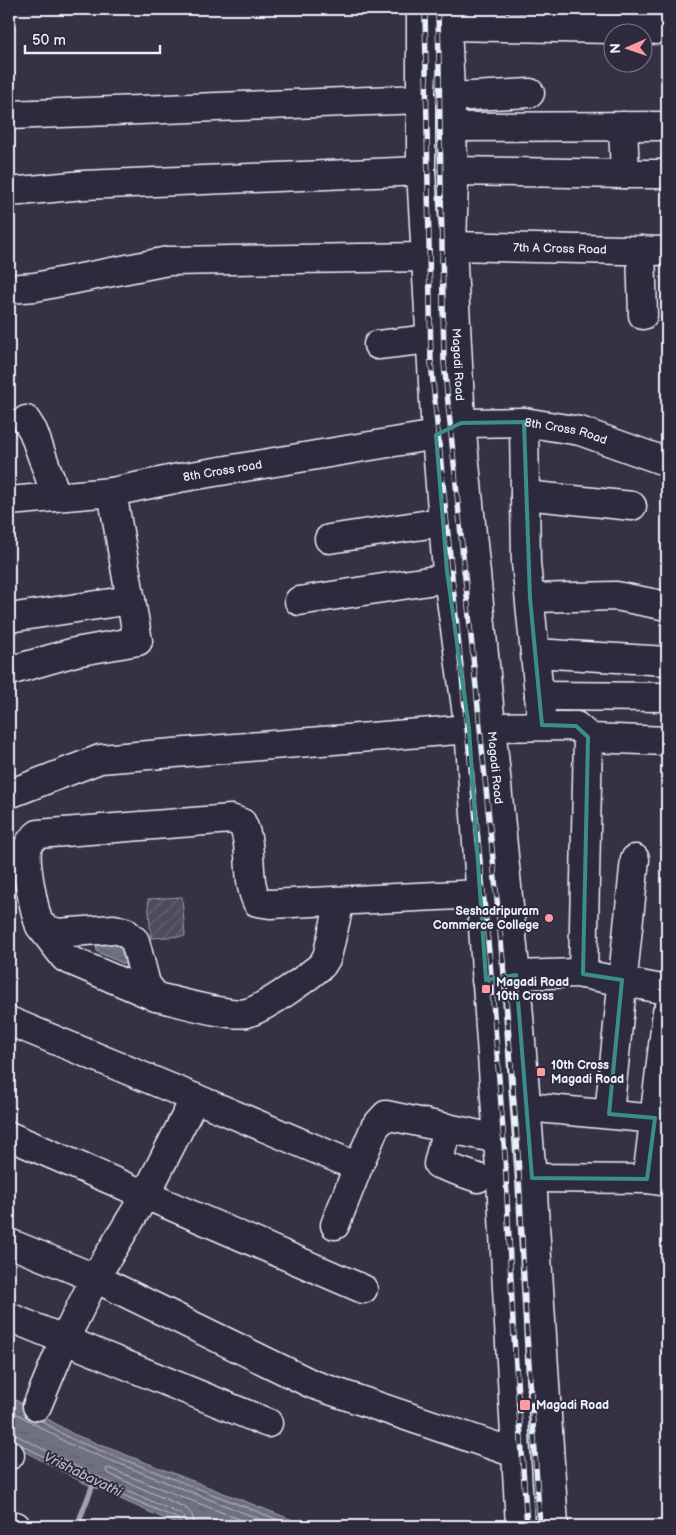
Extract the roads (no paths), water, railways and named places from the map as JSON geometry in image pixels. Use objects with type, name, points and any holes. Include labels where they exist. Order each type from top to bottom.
[{"type":"street","name":"Magadi Road","points":[[421,9],[421,171],[436,435],[443,522],[448,578],[479,728],[516,975],[532,1178],[554,1526]]},
{"type":"street","name":"Magadi Road","points":[[448,17],[453,171],[452,246],[479,728],[480,894],[498,1139],[520,1526]]},
{"type":"street","points":[[448,17],[667,30]]},
{"type":"street","points":[[451,97],[530,93]]},
{"type":"street","points":[[9,115],[422,99]]},
{"type":"street","points":[[623,126],[625,174]]},
{"type":"street","points":[[452,127],[667,126]]},
{"type":"street","points":[[9,192],[84,185],[421,171]]},
{"type":"street","points":[[453,171],[667,174]]},
{"type":"street","name":"7th A Cross Road","points":[[452,246],[654,250]]},
{"type":"street","points":[[643,315],[654,250]]},
{"type":"street","points":[[9,289],[35,287],[168,262],[425,257]]},
{"type":"street","points":[[378,345],[430,339]]},
{"type":"street","points":[[26,420],[33,431],[56,496]]},
{"type":"street","points":[[524,422],[526,563],[542,725]]},
{"type":"street","name":"8th Cross Road","points":[[461,423],[524,422],[580,431],[667,462]]},
{"type":"street","name":"8th Cross road","points":[[9,501],[112,492],[179,478],[436,435],[461,423]]},
{"type":"street","points":[[9,671],[75,652],[138,641],[112,492]]},
{"type":"street","points":[[525,496],[632,506]]},
{"type":"street","points":[[329,539],[443,522]]},
{"type":"street","points":[[299,601],[448,578]]},
{"type":"street","points":[[530,598],[616,596],[667,606]]},
{"type":"street","points":[[9,618],[131,600]]},
{"type":"street","points":[[535,653],[667,660]]},
{"type":"street","points":[[539,696],[667,697]]},
{"type":"street","points":[[9,794],[100,760],[479,728],[542,725],[576,726],[588,736],[667,741]]},
{"type":"street","points":[[583,974],[588,736]]},
{"type":"street","points":[[340,901],[327,957],[322,965],[264,1005],[246,1013],[227,1012],[156,997],[65,958],[40,926],[35,914],[27,851],[31,840],[38,834],[231,819],[242,823],[246,832],[252,891],[257,902],[270,904],[480,894]]},
{"type":"street","points":[[608,1114],[634,860]]},
{"type":"street","points":[[40,926],[56,933],[114,929],[124,932],[135,941],[146,984],[156,997]]},
{"type":"street","points":[[486,980],[516,975],[583,974],[667,990]]},
{"type":"street","points":[[532,1178],[657,1181],[667,1012]]},
{"type":"street","points":[[9,1021],[358,1167]]},
{"type":"street","points":[[37,1406],[64,1341],[96,1278],[146,1194],[195,1098]]},
{"type":"street","points":[[527,1107],[661,1119]]},
{"type":"street","points":[[335,1225],[375,1127],[386,1115],[498,1139]]},
{"type":"street","points":[[447,1128],[438,1164],[478,1178]]},
{"type":"street","points":[[9,1136],[363,1288]]},
{"type":"street","points":[[9,1243],[96,1278],[312,1384],[515,1453]]},
{"type":"street","points":[[9,1317],[268,1423]]},
{"type":"street","points":[[9,1524],[16,1526]]},
{"type":"water","points":[[144,938],[144,973],[97,952],[96,940]]},
{"type":"water","name":"Vrishabavathi","points":[[9,1396],[73,1434],[308,1526],[181,1526],[82,1482],[9,1443]]},
{"type":"waterway","name":"Vrishabavathi","points":[[77,1526],[94,1482]]},
{"type":"railway","points":[[425,9],[431,362],[490,962],[505,1156],[513,1322],[527,1526]]},
{"type":"railway","points":[[438,9],[444,362],[503,961],[518,1155],[526,1321],[540,1526]]},
{"type":"place","name":"Seshadripuram Commerce College","points":[[549,918]]},
{"type":"place","name":"Magadi Road 10th Cross","points":[[486,989]]},
{"type":"place","name":"10th Cross Magadi Road","points":[[541,1072]]},
{"type":"place","name":"Magadi Road","points":[[525,1405]]}]
